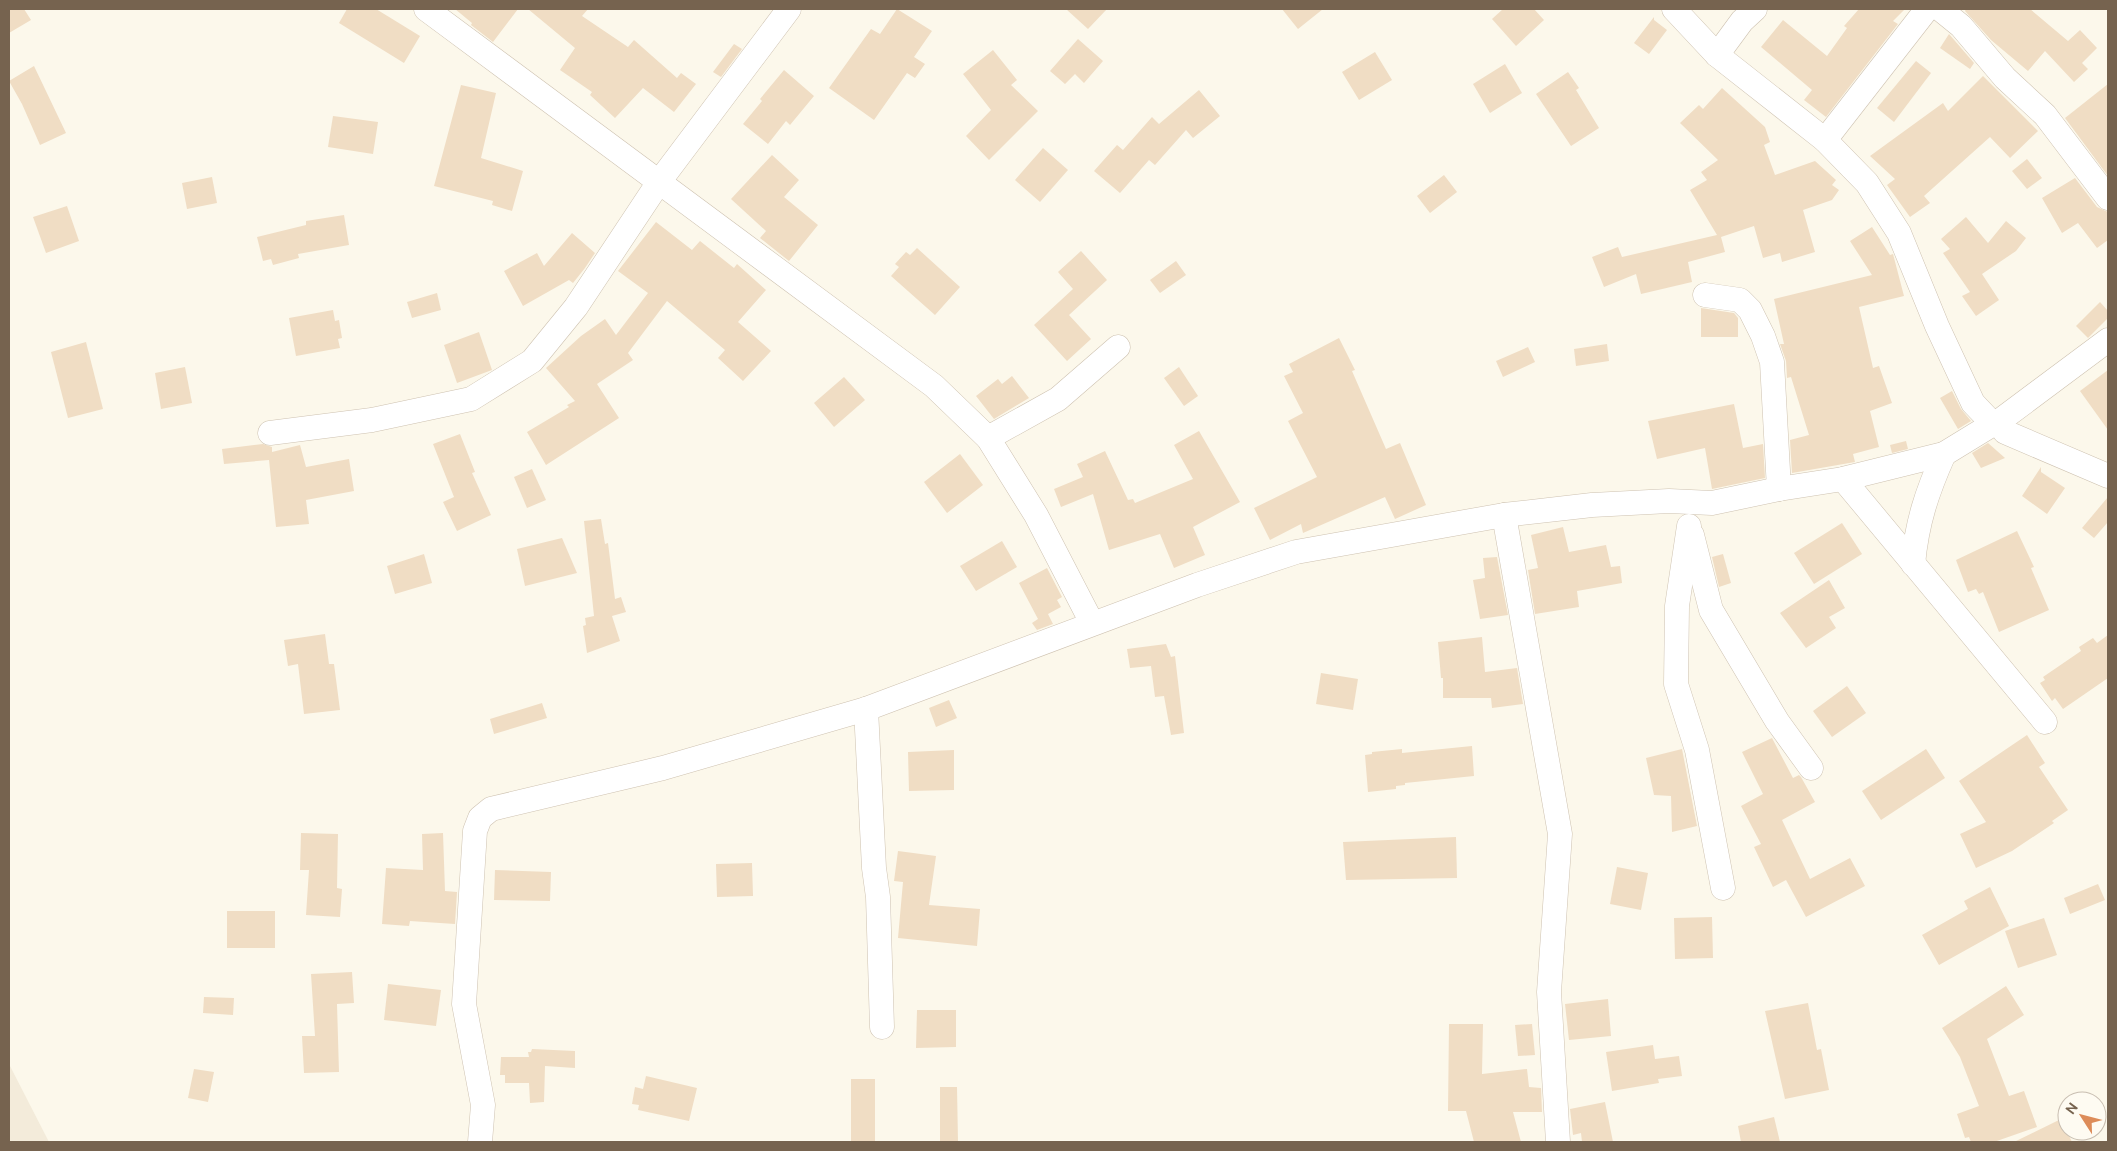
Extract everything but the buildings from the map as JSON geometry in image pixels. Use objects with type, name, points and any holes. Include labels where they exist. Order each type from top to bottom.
[{"type":"street","points":[[426,9],[934,386],[988,438],[1036,515],[1092,623]]},
{"type":"street","points":[[270,433],[372,420],[471,399],[532,361],[576,307],[659,182],[789,9]]},
{"type":"street","points":[[1674,9],[1717,55],[1825,140],[1867,183],[1899,234],[1937,326],[1973,403],[2005,432],[2016,438],[2108,476]]},
{"type":"street","points":[[1717,55],[1742,22],[1755,9]]},
{"type":"street","points":[[1825,140],[1927,9]]},
{"type":"street","points":[[1940,9],[1961,26],[2005,78],[2045,115],[2066,140],[2108,198]]},
{"type":"street","points":[[1705,295],[1740,300],[1750,310],[1763,336],[1772,362],[1779,489]]},
{"type":"street","points":[[480,1142],[483,1105],[464,1004],[475,831],[480,818],[491,809],[663,768],[866,709],[1092,623],[1250,566],[1296,552],[1504,515],[1592,505],[1669,502],[1712,503],[1779,489],[1843,479],[1944,454],[1995,423],[2108,340]]},
{"type":"street","points":[[988,438],[1058,399],[1118,347]]},
{"type":"street","points":[[1913,564],[1916,532],[1924,500],[1944,454]]},
{"type":"street","points":[[1843,479],[2045,722]]},
{"type":"street","points":[[1712,503],[1690,526],[1677,606],[1676,684],[1697,750],[1723,888]]},
{"type":"street","points":[[1504,515],[1560,834],[1549,992],[1558,1142]]},
{"type":"street","points":[[1690,526],[1711,610],[1778,722],[1811,768]]},
{"type":"street","points":[[866,709],[874,868],[878,897],[882,1028]]},
{"type":"shaded area","points":[[9,1064],[49,1142],[9,1142]]}]
